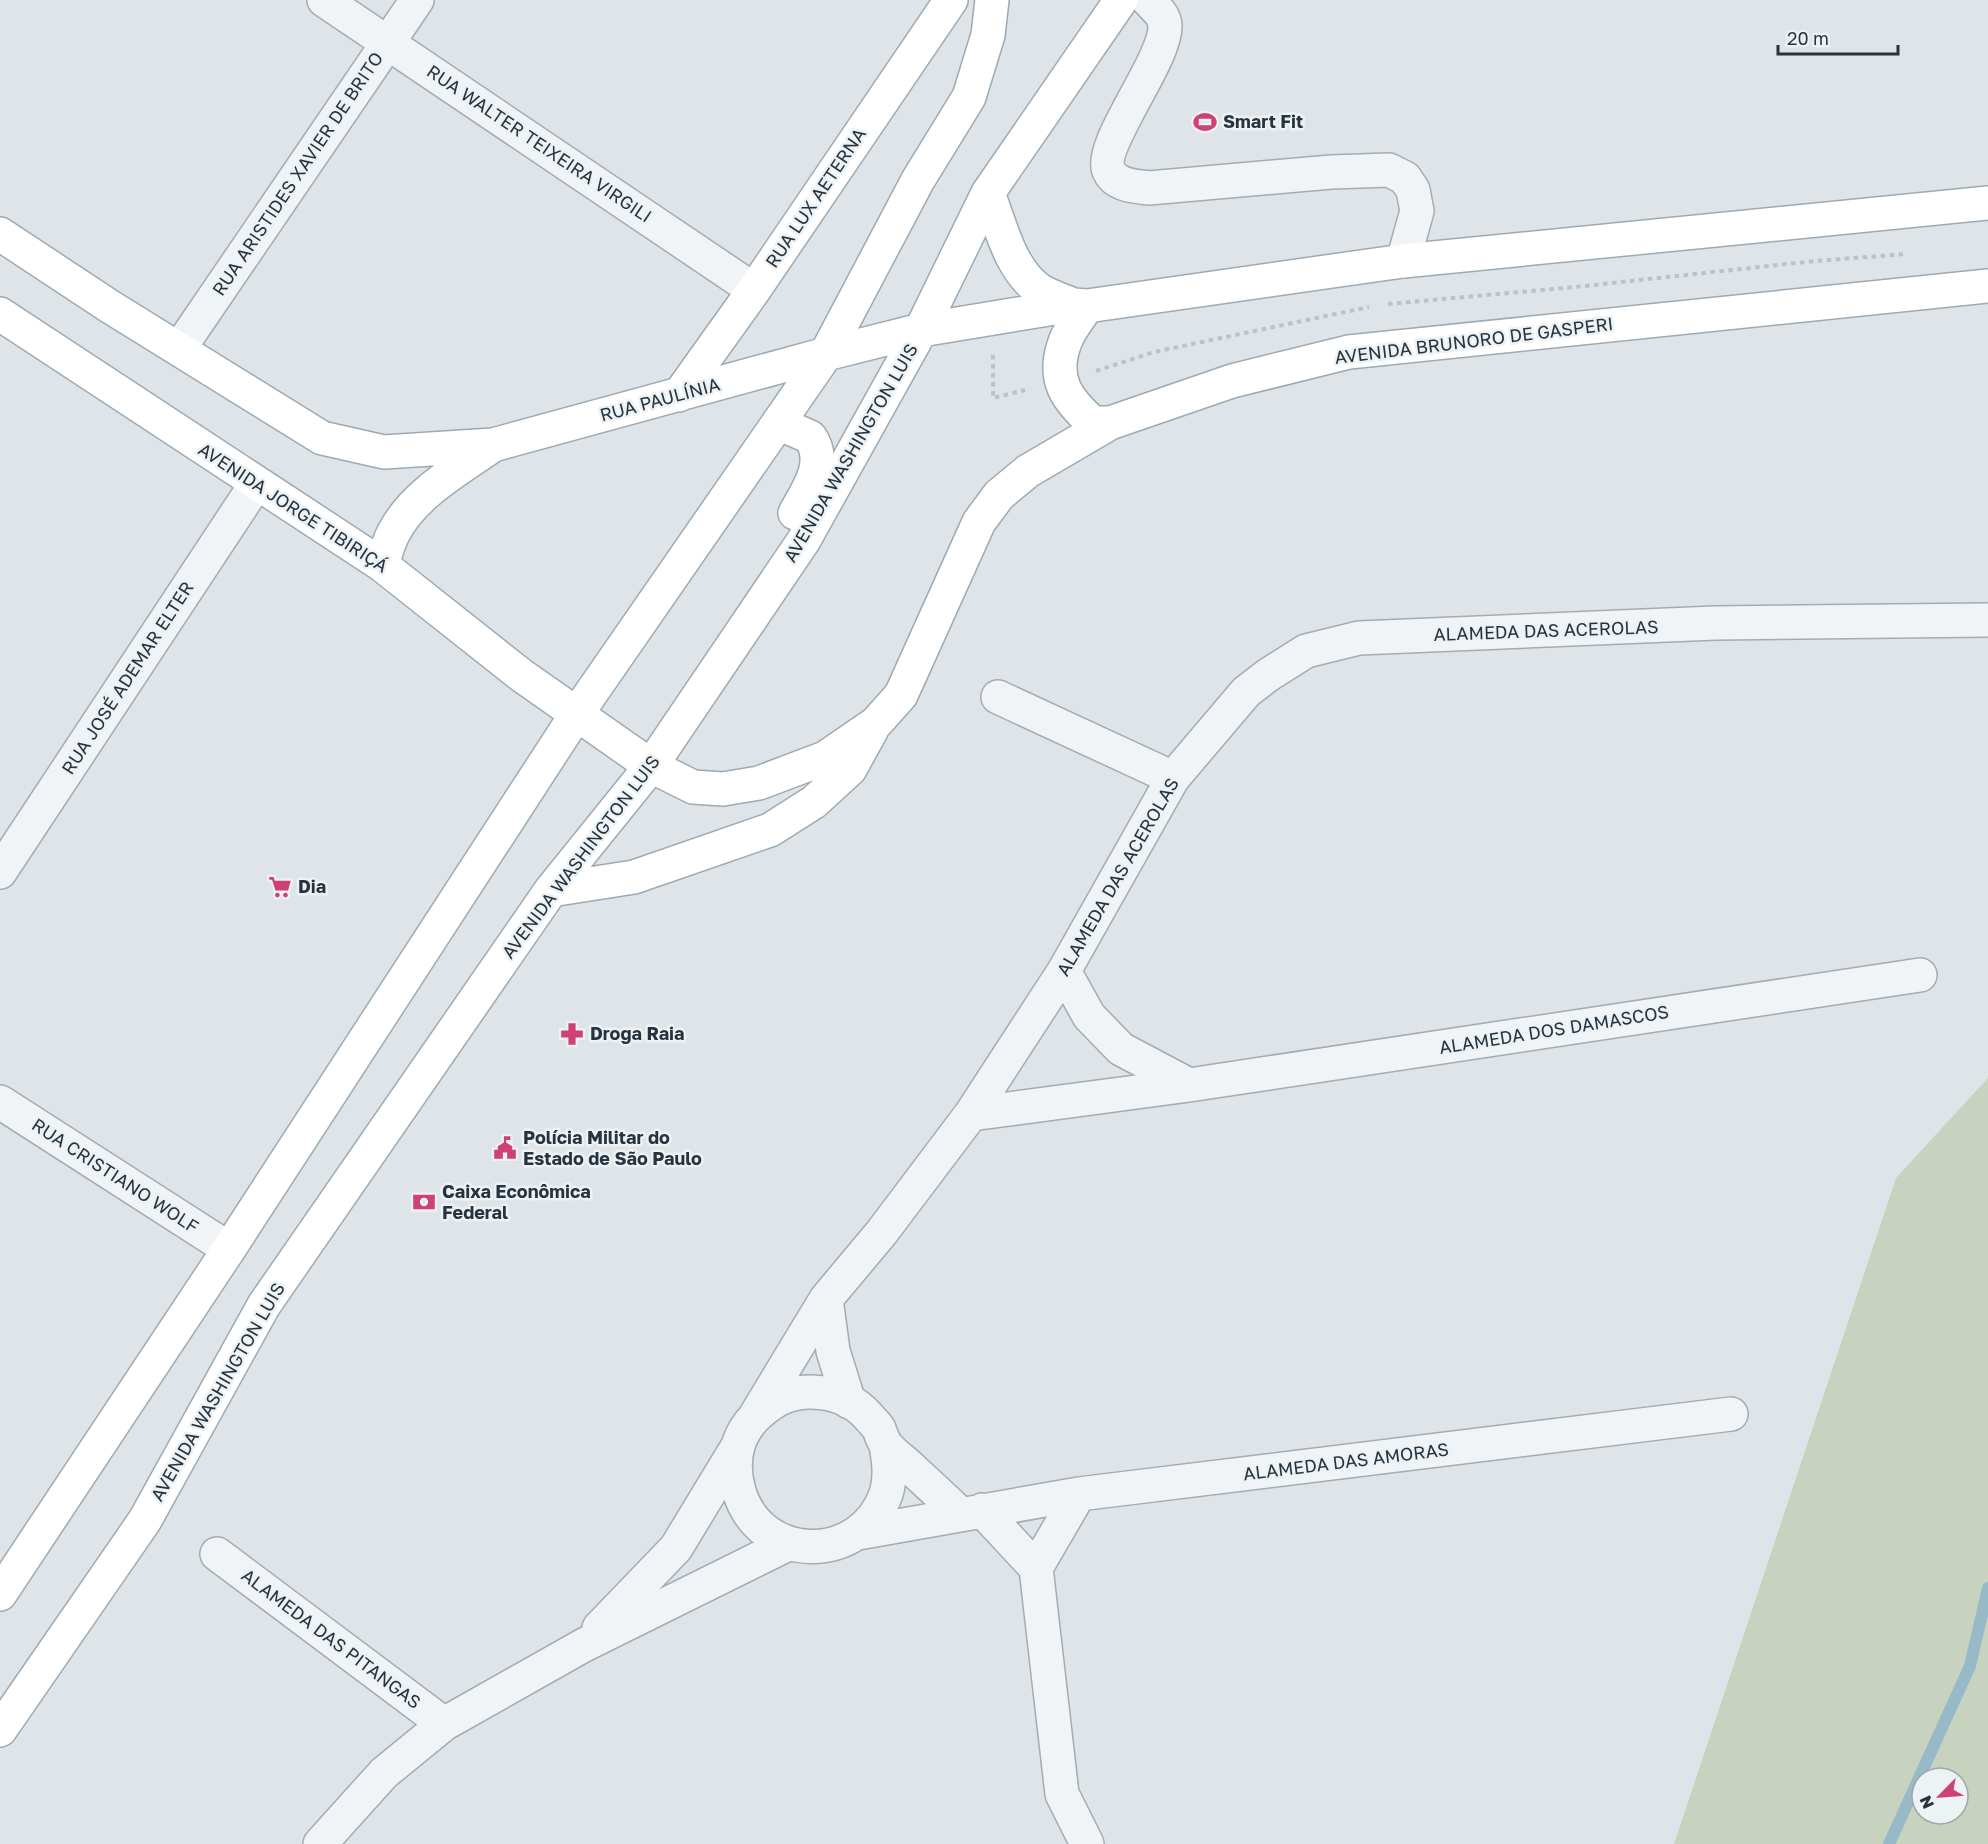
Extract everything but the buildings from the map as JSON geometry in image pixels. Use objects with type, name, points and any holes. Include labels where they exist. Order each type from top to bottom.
[{"type":"main road","name":"RUA LUX AETERNA","points":[[679,395],[754,290],[951,0]]},
{"type":"main road","points":[[0,1594],[229,1249],[576,715],[826,354],[918,180],[969,97],[988,34],[992,0]]},
{"type":"main road","name":"AVENIDA WASHINGTON LUIS","points":[[0,1730],[145,1520],[264,1305],[551,890],[651,766],[804,540],[921,330],[988,193],[1121,0]]},
{"type":"main road","points":[[988,193],[1013,260],[1022,275],[1040,291],[1080,306]]},
{"type":"main road","points":[[826,354],[921,330],[1403,261],[1988,203]]},
{"type":"main road","points":[[0,234],[110,306],[322,438],[384,452],[493,445]]},
{"type":"main road","name":"AVENIDA BRUNORO DE GASPERI","points":[[551,890],[634,877],[770,830],[814,802],[850,769],[876,723],[901,695],[979,522],[999,495],[1028,471],[1110,423],[1232,381],[1349,352],[1988,286]]},
{"type":"main road","points":[[1080,306],[1065,340],[1060,381],[1066,395],[1076,408],[1093,423],[1110,423]]},
{"type":"main road","name":"AVENIDA JORGE TIBIRIÇÁ","points":[[0,314],[382,565],[521,675],[576,715]]},
{"type":"main road","name":"RUA PAULÍNIA","points":[[493,445],[826,354]]},
{"type":"main road","points":[[701,692],[732,613],[810,487],[817,468],[817,453],[810,437],[778,423]]},
{"type":"main road","points":[[382,565],[392,535],[421,497],[493,445]]},
{"type":"main road","name":"AVENIDA BRUNORO DE GASPERI","points":[[576,715],[651,766],[693,788],[723,789],[759,783],[825,758],[876,723]]},
{"type":"street","name":"RUA WALTER TEIXEIRA VIRGILI","points":[[324,0],[754,290]]},
{"type":"street","name":"RUA ARISTIDES XAVIER DE BRITO","points":[[179,349],[417,0]]},
{"type":"street","points":[[1148,0],[1161,13],[1165,24],[1163,42],[1126,115],[1107,159],[1109,170],[1114,177],[1124,184],[1149,188],[1331,172],[1389,171],[1405,178],[1413,190],[1417,211],[1403,261]]},
{"type":"street","name":"RUA JOSÉ ADEMAR ELTER","points":[[0,872],[256,484]]},
{"type":"street","name":"ALAMEDA DAS ACEROLAS","points":[[758,1413],[826,1299],[882,1232],[971,1114],[1064,971],[1173,778],[1246,692],[1268,675],[1306,651],[1359,638],[1715,624],[1988,620]]},
{"type":"street","points":[[998,697],[1173,778]]},
{"type":"street","points":[[1064,971],[1089,1016],[1121,1049],[1189,1085]]},
{"type":"street","name":"ALAMEDA DOS DAMASCOS","points":[[971,1114],[1189,1085],[1920,975]]},
{"type":"street","name":"RUA CRISTIANO WOLF","points":[[0,1102],[229,1249]]},
{"type":"street","points":[[826,1299],[833,1351],[849,1402]]},
{"type":"street","points":[[584,1645],[676,1548],[746,1429],[758,1413],[778,1399],[802,1392],[826,1393],[849,1402],[865,1413],[878,1428],[886,1445],[890,1470],[886,1494],[875,1516],[858,1533],[836,1544],[811,1548],[788,1544],[762,1529],[743,1505],[735,1476],[738,1446]]},
{"type":"street","name":"ALAMEDA DAS AMORAS","points":[[858,1533],[1080,1494],[1731,1414]]},
{"type":"street","points":[[886,1445],[971,1512],[1036,1568]]},
{"type":"street","points":[[1080,1494],[1036,1568],[1062,1794],[1087,1844]]},
{"type":"street","points":[[324,1842],[384,1773],[444,1724],[584,1645],[788,1544]]},
{"type":"street","name":"ALAMEDA DAS PITANGAS","points":[[217,1554],[444,1724]]},
{"type":"green space","points":[[1988,1078],[1988,1844],[1674,1844],[1896,1178]]},
{"type":"waterway","points":[[1889,1844],[1970,1666],[1988,1588]]},
{"type":"place","name":"Smart Fit","points":[[1205,122]]},
{"type":"place","name":"Dia","points":[[280,887]]},
{"type":"place","name":"Droga Raia","points":[[572,1034]]},
{"type":"place","name":"Polícia Militar do Estado de São Paulo","points":[[505,1148]]},
{"type":"place","name":"Caixa Econômica Federal","points":[[424,1202]]}]
